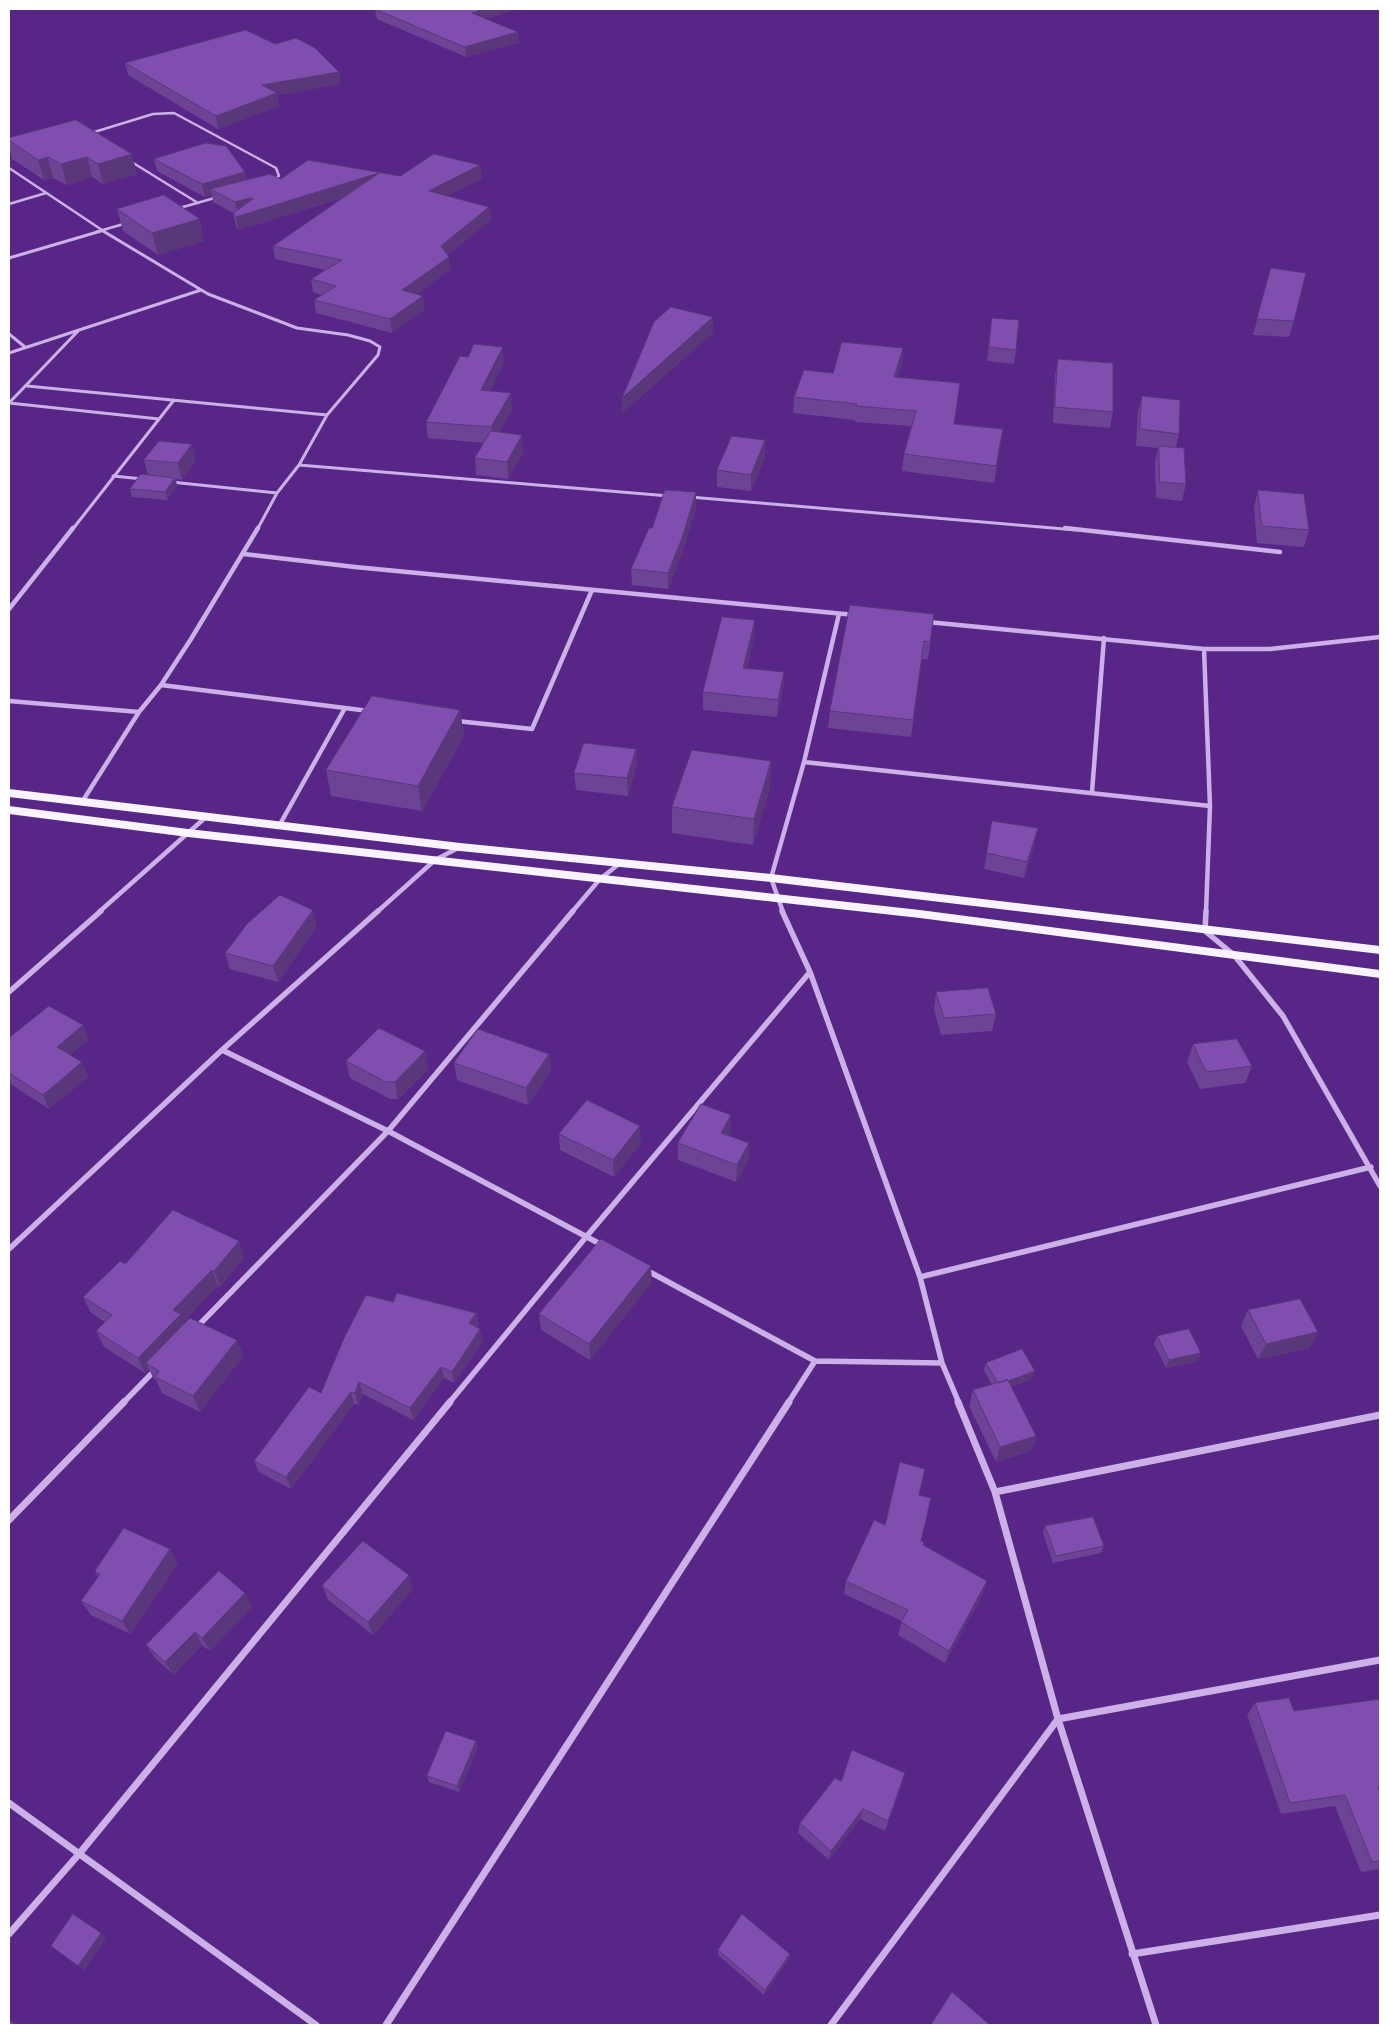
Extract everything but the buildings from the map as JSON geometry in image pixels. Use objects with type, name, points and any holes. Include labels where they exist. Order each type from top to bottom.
[{"type":"main road","points":[[9,793],[460,847],[771,878],[1205,931],[1380,950]]},
{"type":"main road","points":[[9,810],[188,833],[920,914],[1380,974]]},
{"type":"street","points":[[94,139],[86,134],[153,114],[174,114],[276,168],[279,176],[263,183]]},
{"type":"street","points":[[126,159],[198,203]]},
{"type":"street","points":[[9,168],[102,230],[201,290],[297,328],[348,335],[370,341],[380,347],[378,355],[327,415],[299,465],[277,493],[244,554],[161,685],[139,712],[82,802]]},
{"type":"street","points":[[9,204],[46,192]]},
{"type":"street","points":[[169,211],[226,194]]},
{"type":"street","points":[[9,258],[131,222]]},
{"type":"street","points":[[9,353],[201,290]]},
{"type":"street","points":[[9,403],[80,330]]},
{"type":"street","points":[[9,334],[25,347]]},
{"type":"street","points":[[27,386],[327,415]]},
{"type":"street","points":[[9,609],[174,400]]},
{"type":"street","points":[[9,403],[159,419]]},
{"type":"street","points":[[299,465],[675,496]]},
{"type":"street","points":[[114,476],[152,480]]},
{"type":"street","points":[[162,481],[277,493]]},
{"type":"street","points":[[685,497],[1062,528],[1280,552]]},
{"type":"street","points":[[244,554],[859,616]]},
{"type":"street","points":[[454,720],[532,729],[592,590]]},
{"type":"street","points":[[9,600],[15,600]]},
{"type":"street","points":[[839,614],[804,762],[771,878],[777,899],[810,972],[920,1277],[942,1363],[995,1492],[1058,1719],[1156,2025]]},
{"type":"street","points":[[918,621],[1204,649],[1270,649],[1380,637]]},
{"type":"street","points":[[1092,792],[1104,638]]},
{"type":"street","points":[[1204,649],[1210,806],[1205,931],[1234,955],[1283,1016],[1371,1167],[1380,1186]]},
{"type":"street","points":[[161,685],[375,712]]},
{"type":"street","points":[[9,701],[139,712]]},
{"type":"street","points":[[279,826],[346,708]]},
{"type":"street","points":[[804,762],[1210,806]]},
{"type":"street","points":[[9,992],[206,817]]},
{"type":"street","points":[[9,1249],[222,1050],[435,860],[460,847]]},
{"type":"street","points":[[188,1336],[388,1131],[600,879],[619,864]]},
{"type":"street","points":[[9,1934],[79,1854],[586,1237],[810,972]]},
{"type":"street","points":[[222,1050],[388,1131],[612,1251]]},
{"type":"street","points":[[920,1277],[1371,1167]]},
{"type":"street","points":[[637,1265],[815,1361],[942,1363]]},
{"type":"street","points":[[386,2025],[815,1361]]},
{"type":"street","points":[[9,1520],[161,1364]]},
{"type":"street","points":[[995,1492],[1380,1415]]},
{"type":"street","points":[[831,2025],[1058,1719],[1380,1660]]},
{"type":"street","points":[[9,1803],[316,2025]]},
{"type":"street","points":[[1132,1954],[1380,1915]]}]
